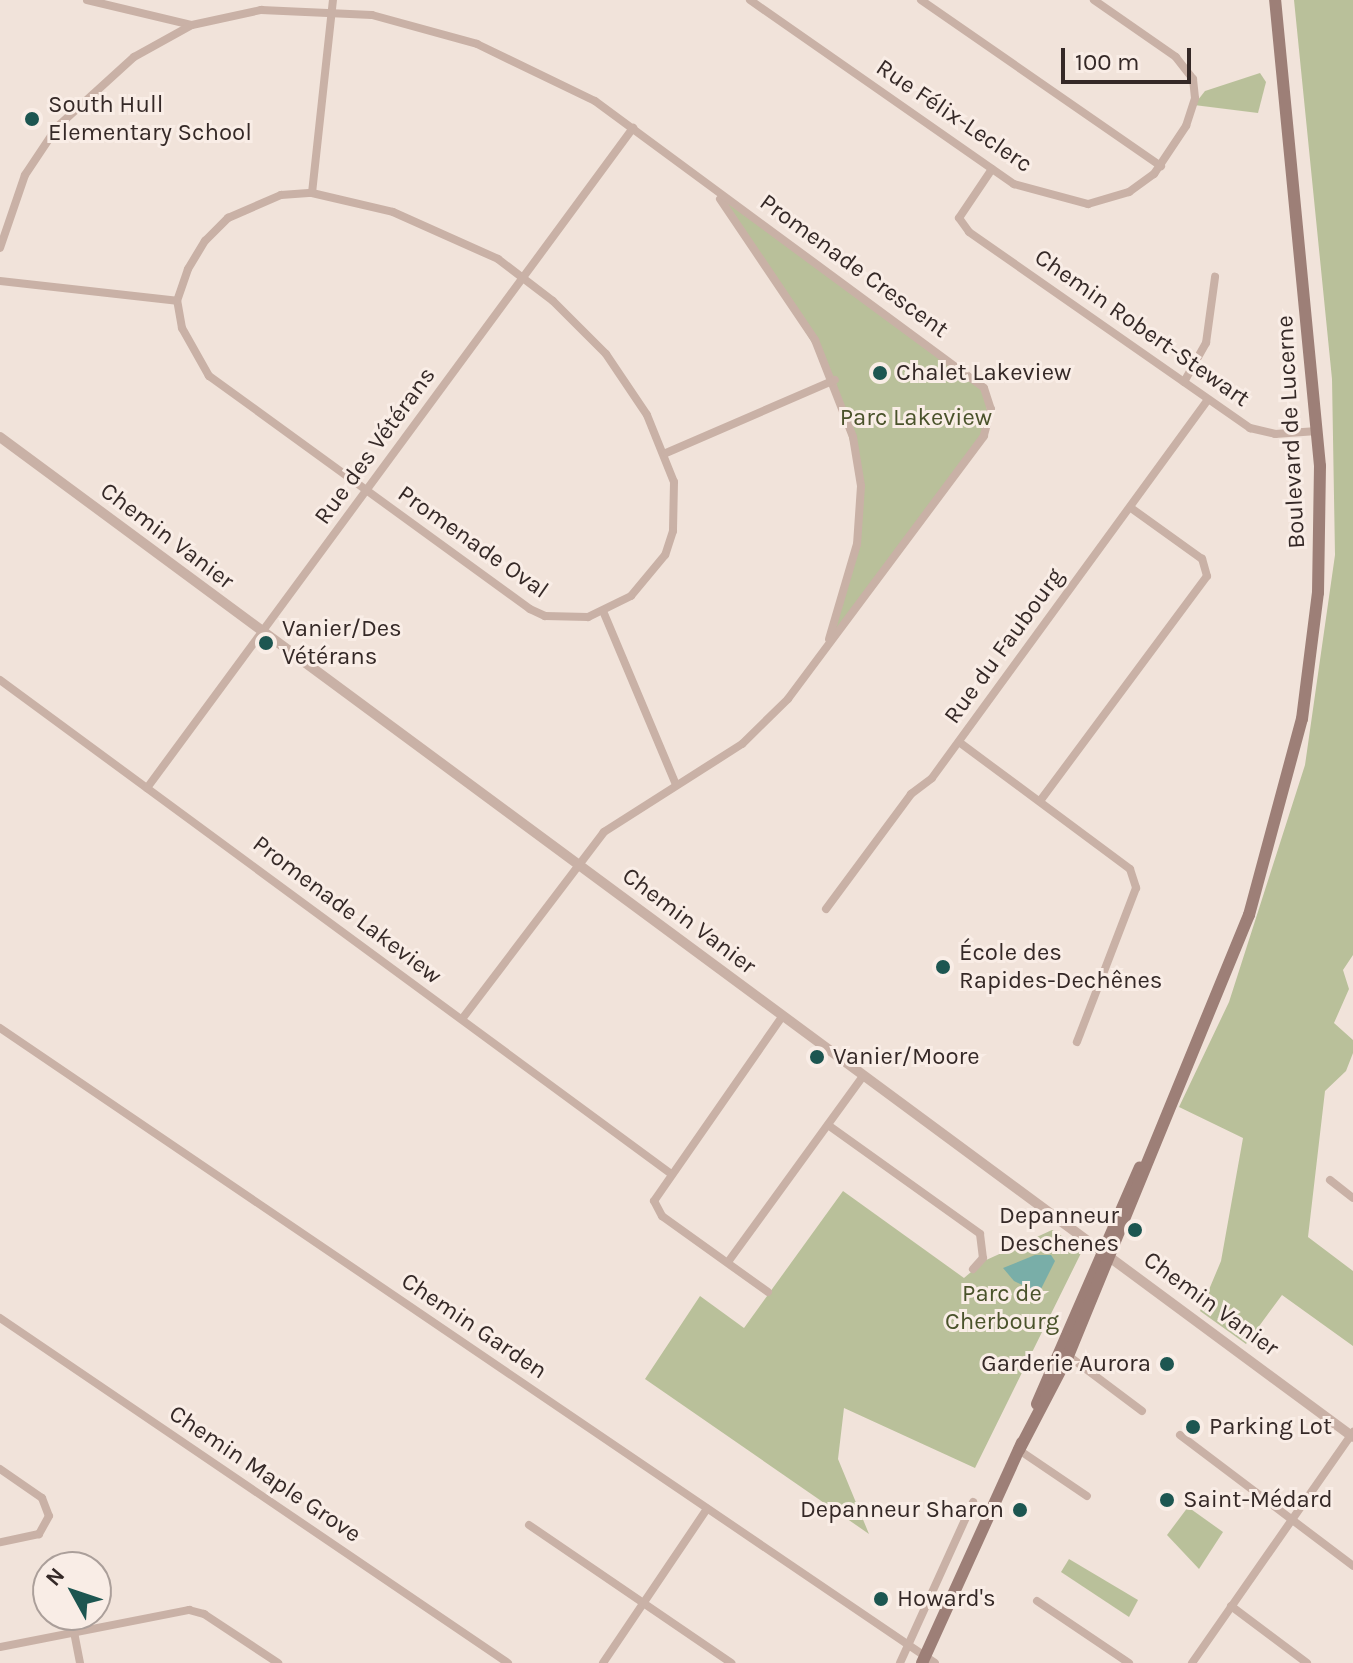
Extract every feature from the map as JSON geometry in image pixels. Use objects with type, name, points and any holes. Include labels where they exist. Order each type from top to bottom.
[{"type":"main road","name":"Boulevard de Lucerne","points":[[927,1661],[1181,1081],[1263,876],[1302,719],[1321,553],[1317,431],[1275,0]]},
{"type":"street","points":[[87,0],[192,25]]},
{"type":"street","points":[[286,7],[299,0]]},
{"type":"street","points":[[312,193],[333,0]]},
{"type":"street","name":"Rue Félix-Leclerc","points":[[750,0],[992,169],[1035,192],[1088,204],[1129,192],[1161,166],[1191,117],[1193,79],[1176,57],[1094,0]]},
{"type":"street","points":[[921,0],[1161,166]]},
{"type":"street","name":"Promenade Crescent","points":[[0,248],[25,175],[57,127],[110,75],[192,25],[286,7],[331,10],[411,24],[477,44],[554,77],[633,128],[975,380],[989,397],[984,436],[788,699],[742,744],[675,782],[604,832],[578,862],[462,1019]]},
{"type":"street","name":"Rue des Vétérans","points":[[147,788],[633,128]]},
{"type":"street","name":"Chemin Robert-Stewart","points":[[992,169],[959,218],[969,232],[1257,431],[1317,431]]},
{"type":"street","name":"Promenade Crescent","points":[[712,189],[791,298],[835,380],[853,437],[861,500],[847,585],[825,651]]},
{"type":"street","name":"Promenade Oval","points":[[312,193],[393,212],[467,243],[523,277],[606,354],[666,453],[676,505],[665,555],[631,596],[603,611],[564,619],[530,609],[209,376],[192,353],[177,301],[205,241],[228,218],[281,195],[312,193]]},
{"type":"street","points":[[1184,382],[1206,343],[1215,277]]},
{"type":"street","points":[[0,281],[177,301]]},
{"type":"street","points":[[666,453],[835,380]]},
{"type":"street","name":"Rue du Faubourg","points":[[826,909],[911,794],[927,785],[1208,400]]},
{"type":"street","name":"Chemin Vanier","points":[[0,437],[1352,1435]]},
{"type":"street","points":[[1040,801],[1207,576],[1202,559],[1131,508]]},
{"type":"street","points":[[603,611],[675,782]]},
{"type":"street","name":"Promenade Lakeview","points":[[0,680],[670,1173]]},
{"type":"street","points":[[959,742],[1130,869],[1136,888],[1077,1042]]},
{"type":"street","points":[[768,1292],[658,1212],[655,1195],[782,1017]]},
{"type":"street","name":"Chemin Garden","points":[[0,1028],[908,1645],[927,1661]]},
{"type":"street","points":[[728,1262],[863,1076]]},
{"type":"street","points":[[828,1125],[980,1234],[983,1258],[973,1269]]},
{"type":"street","points":[[1330,1180],[1353,1198]]},
{"type":"street","name":"Chemin Maple Grove","points":[[0,1318],[508,1663]]},
{"type":"street","points":[[1063,1353],[1142,1411]]},
{"type":"street","points":[[1180,1435],[1353,1566]]},
{"type":"street","points":[[1192,1663],[1352,1435]]},
{"type":"street","points":[[1019,1450],[1087,1496]]},
{"type":"street","points":[[0,1469],[42,1498],[49,1516],[39,1534],[0,1542]]},
{"type":"street","points":[[900,1663],[973,1502]]},
{"type":"street","points":[[603,1663],[707,1509]]},
{"type":"street","points":[[529,1525],[731,1663]]},
{"type":"street","points":[[1037,1601],[1129,1663]]},
{"type":"street","points":[[1231,1606],[1307,1663]]},
{"type":"street","points":[[0,1647],[197,1611],[278,1663]]},
{"type":"street","points":[[74,1632],[80,1663]]},
{"type":"green space","points":[[1294,0],[1353,0],[1353,955],[1343,970],[1349,989],[1334,1023],[1353,1040],[1353,1053],[1346,1071],[1325,1091],[1308,1237],[1353,1271],[1353,1346],[1282,1295],[1246,1344],[1200,1311],[1221,1261],[1243,1138],[1179,1107],[1229,1002],[1305,765],[1335,555],[1332,379]]},
{"type":"green space","points":[[1260,73],[1266,82],[1258,113],[1194,105],[1205,91]]},
{"type":"green space","name":"Parc Lakeview","points":[[712,189],[984,388],[989,424],[825,651],[857,544],[861,486],[835,380],[737,220]]},
{"type":"green space","name":"Parc de Cherbourg","points":[[843,1191],[964,1278],[984,1261],[1052,1230],[1083,1249],[975,1468],[844,1408],[838,1459],[869,1534],[645,1379],[700,1296],[744,1328]]},
{"type":"green space","points":[[1188,1507],[1223,1532],[1199,1569],[1167,1535]]},
{"type":"green space","points":[[1069,1559],[1138,1600],[1129,1617],[1061,1572]]},
{"type":"water","points":[[1035,1255],[1051,1255],[1055,1261],[1039,1293],[1014,1281],[1003,1268]]},
{"type":"place","name":"South Hull Elementary School","points":[[32,119]]},
{"type":"place","name":"Chalet Lakeview","points":[[880,373]]},
{"type":"place","name":"Vanier/Des Vétérans","points":[[266,643]]},
{"type":"place","name":"École des Rapides-Dechênes","points":[[943,967]]},
{"type":"place","name":"Vanier/Moore","points":[[817,1057]]},
{"type":"place","name":"Depanneur Deschenes","points":[[1135,1230]]},
{"type":"place","name":"Garderie Aurora","points":[[1167,1364]]},
{"type":"place","name":"Parking Lot","points":[[1193,1427]]},
{"type":"place","name":"Saint-Médard","points":[[1167,1500]]},
{"type":"place","name":"Depanneur Sharon","points":[[1020,1510]]},
{"type":"place","name":"Howard's","points":[[881,1599]]}]
